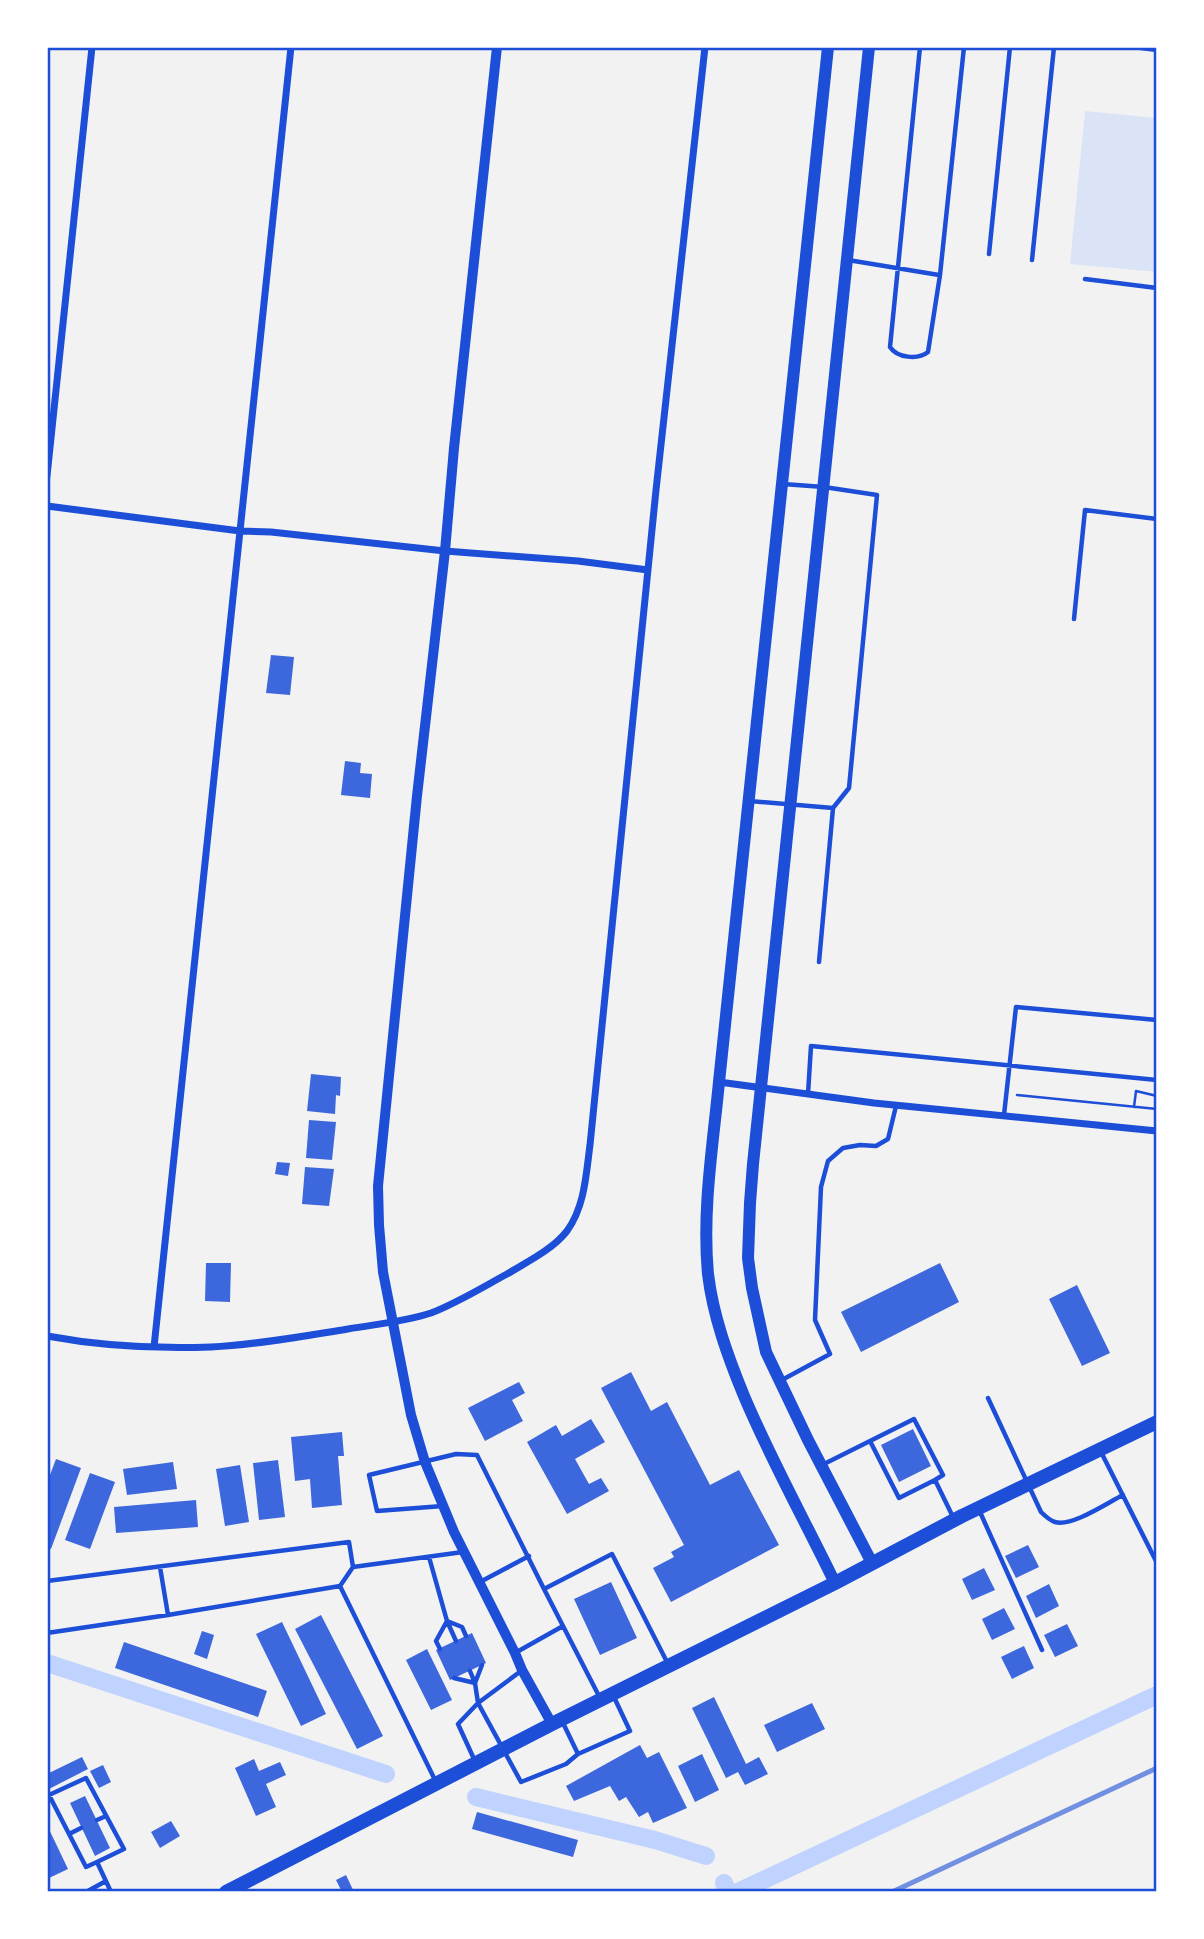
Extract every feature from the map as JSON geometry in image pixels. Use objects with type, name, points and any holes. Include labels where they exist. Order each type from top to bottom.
[{"type":"main road","points":[[828,47],[719,1082],[706,1232],[709,1275],[717,1321],[732,1367],[756,1425],[835,1583]]},
{"type":"main road","points":[[869,47],[750,1203],[748,1258],[758,1322],[766,1352],[872,1563]]},
{"type":"main road","points":[[226,1892],[978,1508],[1157,1422]]},
{"type":"street","points":[[47,476],[92,47]]},
{"type":"street","points":[[154,1347],[291,47]]},
{"type":"street","points":[[497,47],[417,796],[378,1186],[379,1225],[383,1272],[392,1322],[411,1415],[425,1462],[464,1552],[522,1670],[557,1722]]},
{"type":"street","points":[[47,1336],[154,1347],[213,1347],[306,1336],[392,1322],[433,1312],[529,1261],[554,1244],[566,1232],[582,1201],[705,47]]},
{"type":"street","points":[[47,506],[240,531],[578,561],[648,570]]},
{"type":"street","points":[[719,1082],[896,1105],[1157,1131]]},
{"type":"lane","points":[[920,47],[890,347],[896,354],[909,356],[921,356],[928,352],[940,275],[964,47]]},
{"type":"lane","points":[[989,254],[1010,47]]},
{"type":"lane","points":[[1032,260],[1054,47]]},
{"type":"lane","points":[[1133,47],[1157,50]]},
{"type":"lane","points":[[847,260],[940,275]]},
{"type":"lane","points":[[1085,279],[1157,288]]},
{"type":"lane","points":[[782,484],[877,495],[849,788],[833,808],[819,962]]},
{"type":"lane","points":[[1074,619],[1085,510],[1157,519]]},
{"type":"lane","points":[[748,801],[833,808]]},
{"type":"lane","points":[[1004,1115],[1016,1007],[1157,1020]]},
{"type":"lane","points":[[808,1094],[811,1046],[1157,1080]]},
{"type":"lane","points":[[779,1381],[830,1354],[815,1320],[821,1187],[828,1161],[843,1148],[876,1146],[888,1139],[896,1105]]},
{"type":"lane","points":[[988,1398],[1041,1512],[1054,1522],[1061,1523],[1077,1518],[1123,1495]]},
{"type":"lane","points":[[821,1465],[914,1419],[943,1475],[899,1498],[870,1441]]},
{"type":"lane","points":[[1100,1450],[1157,1563]]},
{"type":"lane","points":[[443,1506],[377,1511],[369,1475],[456,1454],[477,1455],[563,1626],[630,1731],[578,1754],[566,1764],[521,1782],[478,1703],[470,1671]]},
{"type":"lane","points":[[935,1480],[955,1520]]},
{"type":"lane","points":[[978,1508],[1042,1650]]},
{"type":"lane","points":[[47,1581],[349,1542],[353,1567],[340,1586],[47,1633]]},
{"type":"lane","points":[[353,1567],[464,1552]]},
{"type":"lane","points":[[544,1588],[612,1554],[669,1666]]},
{"type":"lane","points":[[479,1582],[528,1556]]},
{"type":"lane","points":[[429,1557],[447,1620],[456,1641]]},
{"type":"lane","points":[[160,1567],[168,1615]]},
{"type":"lane","points":[[340,1586],[436,1783]]},
{"type":"lane","points":[[447,1620],[462,1627],[466,1636]]},
{"type":"lane","points":[[440,1649],[436,1641],[447,1620]]},
{"type":"lane","points":[[515,1653],[563,1626]]},
{"type":"lane","points":[[475,1683],[482,1665]]},
{"type":"lane","points":[[476,1763],[458,1724],[478,1703],[522,1670]]},
{"type":"lane","points":[[454,1678],[475,1683]]},
{"type":"lane","points":[[557,1722],[578,1754]]},
{"type":"lane","points":[[86,1778],[106,1816],[124,1849],[86,1867],[50,1795],[86,1778]]},
{"type":"lane","points":[[97,1820],[106,1816]]},
{"type":"lane","points":[[69,1834],[81,1828]]},
{"type":"lane","points":[[97,1862],[111,1892]]},
{"type":"lane","points":[[86,1892],[106,1881]]},
{"type":"path","points":[[1134,1107],[1136,1091],[1157,1096]]},
{"type":"path","points":[[1005,1093],[1157,1109]]},
{"type":"shaded area","points":[[1085,111],[1157,118],[1157,272],[1070,264]]},
{"type":"building","points":[[271,655],[294,657],[290,695],[266,693]]},
{"type":"building","points":[[345,761],[361,763],[360,773],[372,774],[370,798],[341,795]]},
{"type":"building","points":[[311,1074],[341,1077],[335,1114],[307,1111]]},
{"type":"building","points":[[309,1120],[336,1122],[332,1160],[306,1158]]},
{"type":"building","points":[[277,1162],[290,1163],[288,1176],[275,1174]]},
{"type":"building","points":[[305,1167],[334,1169],[329,1206],[302,1204]]},
{"type":"building","points":[[206,1263],[231,1263],[230,1302],[205,1301]]},
{"type":"building","points":[[940,1263],[959,1302],[861,1352],[841,1312]]},
{"type":"building","points":[[1077,1285],[1110,1353],[1082,1366],[1049,1299]]},
{"type":"building","points":[[631,1372],[651,1411],[667,1402],[710,1485],[739,1470],[779,1545],[671,1602],[653,1568],[674,1557],[671,1552],[684,1545],[601,1388]]},
{"type":"building","points":[[519,1382],[525,1393],[512,1400],[523,1421],[485,1441],[468,1408]]},
{"type":"building","points":[[591,1419],[605,1442],[575,1459],[589,1484],[601,1478],[609,1491],[567,1514],[527,1442],[556,1425],[562,1436]]},
{"type":"building","points":[[913,1429],[931,1466],[899,1482],[881,1445]]},
{"type":"building","points":[[342,1432],[344,1456],[338,1456],[342,1505],[312,1508],[310,1479],[295,1481],[291,1437]]},
{"type":"building","points":[[56,1459],[81,1468],[51,1549],[47,1547],[47,1483]]},
{"type":"building","points":[[278,1460],[285,1517],[259,1520],[253,1463]]},
{"type":"building","points":[[173,1462],[177,1489],[127,1495],[123,1469]]},
{"type":"building","points":[[240,1465],[249,1522],[225,1526],[216,1469]]},
{"type":"building","points":[[90,1473],[115,1482],[90,1549],[65,1540]]},
{"type":"building","points":[[196,1500],[198,1527],[116,1533],[114,1507]]},
{"type":"building","points":[[1028,1545],[1039,1567],[1016,1578],[1005,1556]]},
{"type":"building","points":[[984,1568],[995,1590],[972,1600],[962,1579]]},
{"type":"building","points":[[611,1582],[637,1638],[600,1655],[574,1599]]},
{"type":"building","points":[[1049,1584],[1059,1606],[1036,1618],[1026,1596]]},
{"type":"building","points":[[1004,1608],[1015,1629],[992,1640],[982,1619]]},
{"type":"building","points":[[321,1615],[383,1736],[357,1749],[295,1629]]},
{"type":"building","points":[[282,1622],[326,1714],[301,1726],[256,1634]]},
{"type":"building","points":[[1067,1624],[1078,1646],[1055,1657],[1044,1635]]},
{"type":"building","points":[[202,1631],[214,1635],[207,1659],[194,1654]]},
{"type":"building","points":[[472,1633],[486,1663],[450,1680],[436,1650]]},
{"type":"building","points":[[124,1642],[267,1691],[258,1717],[115,1668]]},
{"type":"building","points":[[1024,1646],[1034,1668],[1012,1679],[1001,1657]]},
{"type":"building","points":[[427,1649],[452,1700],[431,1710],[406,1660]]},
{"type":"building","points":[[714,1697],[746,1764],[759,1757],[768,1774],[745,1785],[738,1772],[726,1778],[692,1708]]},
{"type":"building","points":[[812,1703],[825,1729],[777,1752],[764,1725]]},
{"type":"building","points":[[640,1745],[647,1758],[659,1752],[687,1808],[653,1823],[648,1812],[639,1817],[626,1797],[619,1801],[610,1786],[574,1801],[566,1786]]},
{"type":"building","points":[[702,1754],[719,1790],[695,1802],[678,1766]]},
{"type":"building","points":[[82,1757],[88,1769],[47,1790],[47,1774]]},
{"type":"building","points":[[254,1759],[259,1771],[280,1762],[286,1775],[266,1784],[276,1807],[256,1816],[235,1768]]},
{"type":"building","points":[[103,1765],[111,1782],[99,1788],[90,1771]]},
{"type":"building","points":[[85,1796],[110,1848],[95,1856],[70,1803]]},
{"type":"building","points":[[477,1812],[578,1840],[573,1857],[472,1829]]},
{"type":"building","points":[[171,1821],[180,1836],[160,1848],[151,1832]]},
{"type":"building","points":[[47,1825],[68,1869],[47,1879]]},
{"type":"building","points":[[346,1875],[354,1892],[342,1892],[336,1880]]},
{"type":"waterway","points":[[47,1663],[386,1774]]},
{"type":"waterway","points":[[738,1892],[1157,1695]]},
{"type":"waterway","points":[[476,1797],[655,1840],[706,1856]]},
{"type":"waterway","points":[[724,1883],[728,1892]]},
{"type":"railway","points":[[892,1892],[1157,1768]]}]
